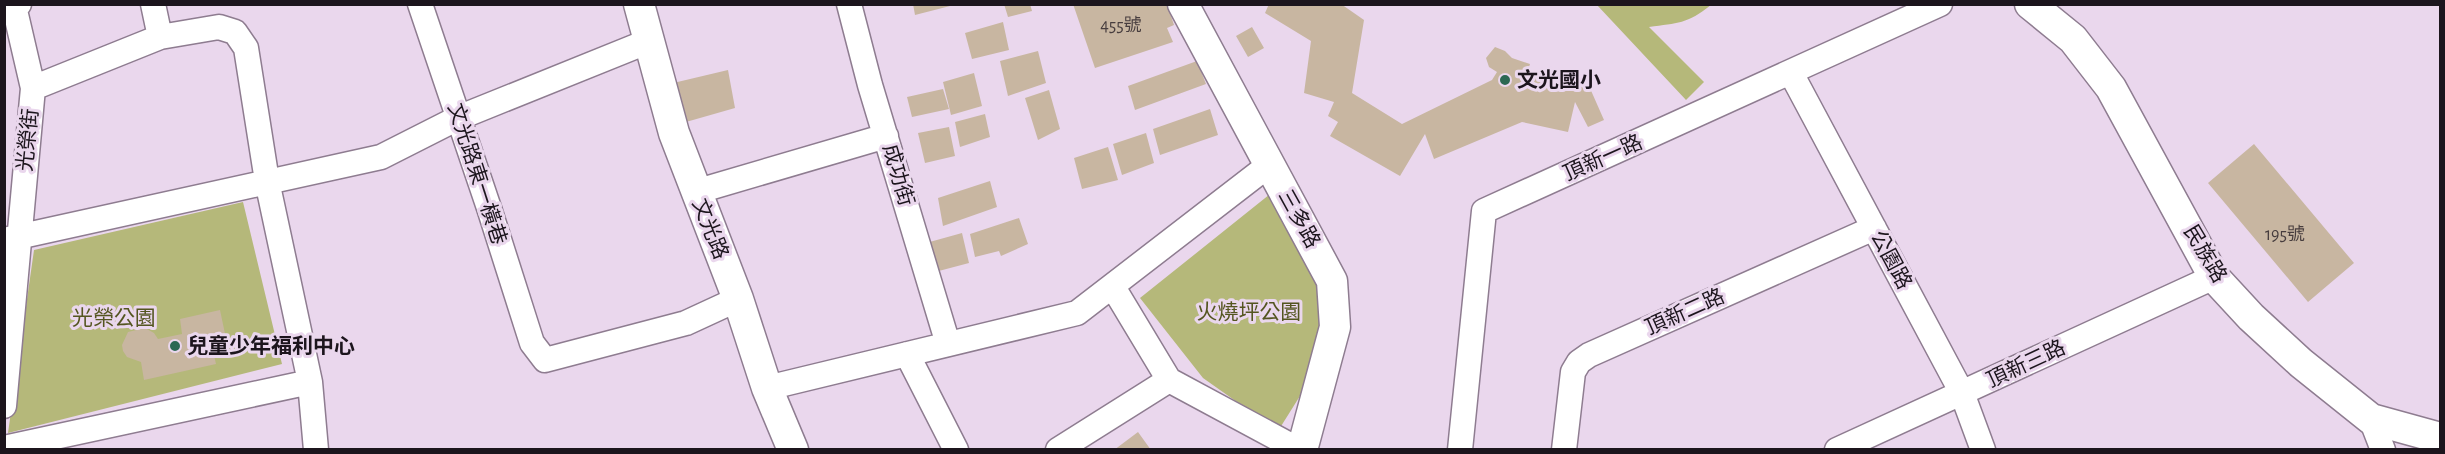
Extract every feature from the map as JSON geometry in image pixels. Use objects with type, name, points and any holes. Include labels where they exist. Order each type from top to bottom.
[{"type":"street","name":"光榮街","points":[[4,406],[11,238],[33,88],[14,6],[19,4]]},
{"type":"street","points":[[153,4],[160,37]]},
{"type":"street","name":"文光路東一橫巷","points":[[420,4],[532,343],[545,360],[686,323],[738,299]]},
{"type":"street","name":"文光路","points":[[639,4],[674,133],[738,299],[767,388],[792,450]]},
{"type":"street","name":"成功街","points":[[849,4],[870,85],[948,344]]},
{"type":"street","name":"三多路","points":[[1183,4],[1332,281],[1335,327],[1300,450]]},
{"type":"street","name":"頂新一路","points":[[1460,450],[1484,211],[1940,4]]},
{"type":"street","name":"民族路","points":[[2030,4],[2073,39],[2111,88],[2214,277],[2301,363],[2371,419],[2440,438]]},
{"type":"street","points":[[33,88],[160,37],[219,27],[235,32],[246,48],[267,181],[310,382],[316,450]]},
{"type":"street","points":[[11,238],[381,157],[458,118],[649,41]]},
{"type":"street","name":"公園路","points":[[1791,73],[1962,393],[1983,450]]},
{"type":"street","points":[[695,192],[886,136]]},
{"type":"street","points":[[767,388],[1077,313],[1269,165]]},
{"type":"street","name":"頂新二路","points":[[1564,450],[1574,372],[1579,362],[1589,355],[1874,228]]},
{"type":"street","name":"頂新三路","points":[[1837,450],[2214,277]]},
{"type":"street","points":[[1113,287],[1169,380],[1300,450]]},
{"type":"street","points":[[907,354],[956,450]]},
{"type":"street","points":[[1058,450],[1169,380]]},
{"type":"street","points":[[4,448],[310,382]]},
{"type":"street","points":[[2371,419],[2383,450]]},
{"type":"green space","points":[[1597,5],[1711,5],[1682,22],[1649,27],[1704,82],[1686,100]]},
{"type":"green space","name":"火燒坪公園","points":[[1274,191],[1313,263],[1330,320],[1305,388],[1278,431],[1203,378],[1140,298]]},
{"type":"green space","name":"光榮公園","points":[[243,202],[282,364],[8,433],[34,250]]},
{"type":"building","points":[[913,4],[954,4],[954,5],[915,15]]},
{"type":"building","points":[[1004,4],[1030,4],[1032,11],[1008,17]]},
{"type":"building","points":[[1073,4],[1167,4],[1174,25],[1167,28],[1173,42],[1095,68]]},
{"type":"building","points":[[1269,4],[1341,4],[1364,20],[1352,93],[1402,124],[1492,80],[1497,72],[1489,67],[1486,58],[1495,47],[1505,51],[1512,58],[1530,64],[1527,73],[1578,77],[1589,86],[1604,120],[1588,127],[1575,102],[1568,132],[1522,122],[1434,159],[1425,134],[1400,176],[1330,136],[1338,122],[1328,116],[1334,102],[1304,93],[1311,41],[1265,13]]},
{"type":"building","points":[[1003,22],[1009,50],[972,59],[965,33]]},
{"type":"building","points":[[1252,27],[1264,48],[1248,57],[1236,36]]},
{"type":"building","points":[[1038,51],[1046,83],[1008,96],[1000,61]]},
{"type":"building","points":[[1197,61],[1206,84],[1135,110],[1128,86]]},
{"type":"building","points":[[728,70],[735,108],[679,124],[669,84]]},
{"type":"building","points":[[974,73],[982,106],[951,115],[943,82]]},
{"type":"building","points":[[943,89],[949,109],[912,117],[907,97]]},
{"type":"building","points":[[1049,90],[1060,129],[1038,140],[1025,98]]},
{"type":"building","points":[[1210,109],[1218,135],[1160,155],[1153,129]]},
{"type":"building","points":[[985,114],[990,137],[960,147],[955,122]]},
{"type":"building","points":[[949,127],[955,156],[925,163],[918,133]]},
{"type":"building","points":[[1146,133],[1154,163],[1122,175],[1113,144]]},
{"type":"building","points":[[2254,144],[2354,263],[2308,302],[2208,183]]},
{"type":"building","points":[[1108,147],[1118,180],[1082,189],[1074,158]]},
{"type":"building","points":[[990,181],[997,207],[943,226],[938,198]]},
{"type":"building","points":[[1019,218],[1028,244],[1001,256],[999,251],[975,257],[970,234]]},
{"type":"building","points":[[962,233],[969,263],[935,272],[926,243]]},
{"type":"building","name":"兒童少年福利中心","points":[[220,310],[228,348],[213,351],[216,364],[144,380],[141,362],[127,357],[123,351],[122,345],[128,332],[145,328],[154,333],[158,339],[182,334],[180,319]]},
{"type":"building","points":[[1138,432],[1151,450],[1114,450]]},
{"type":"place","name":"文光國小","points":[[1505,80]]},
{"type":"place","name":"兒童少年福利中心","points":[[175,346]]}]
